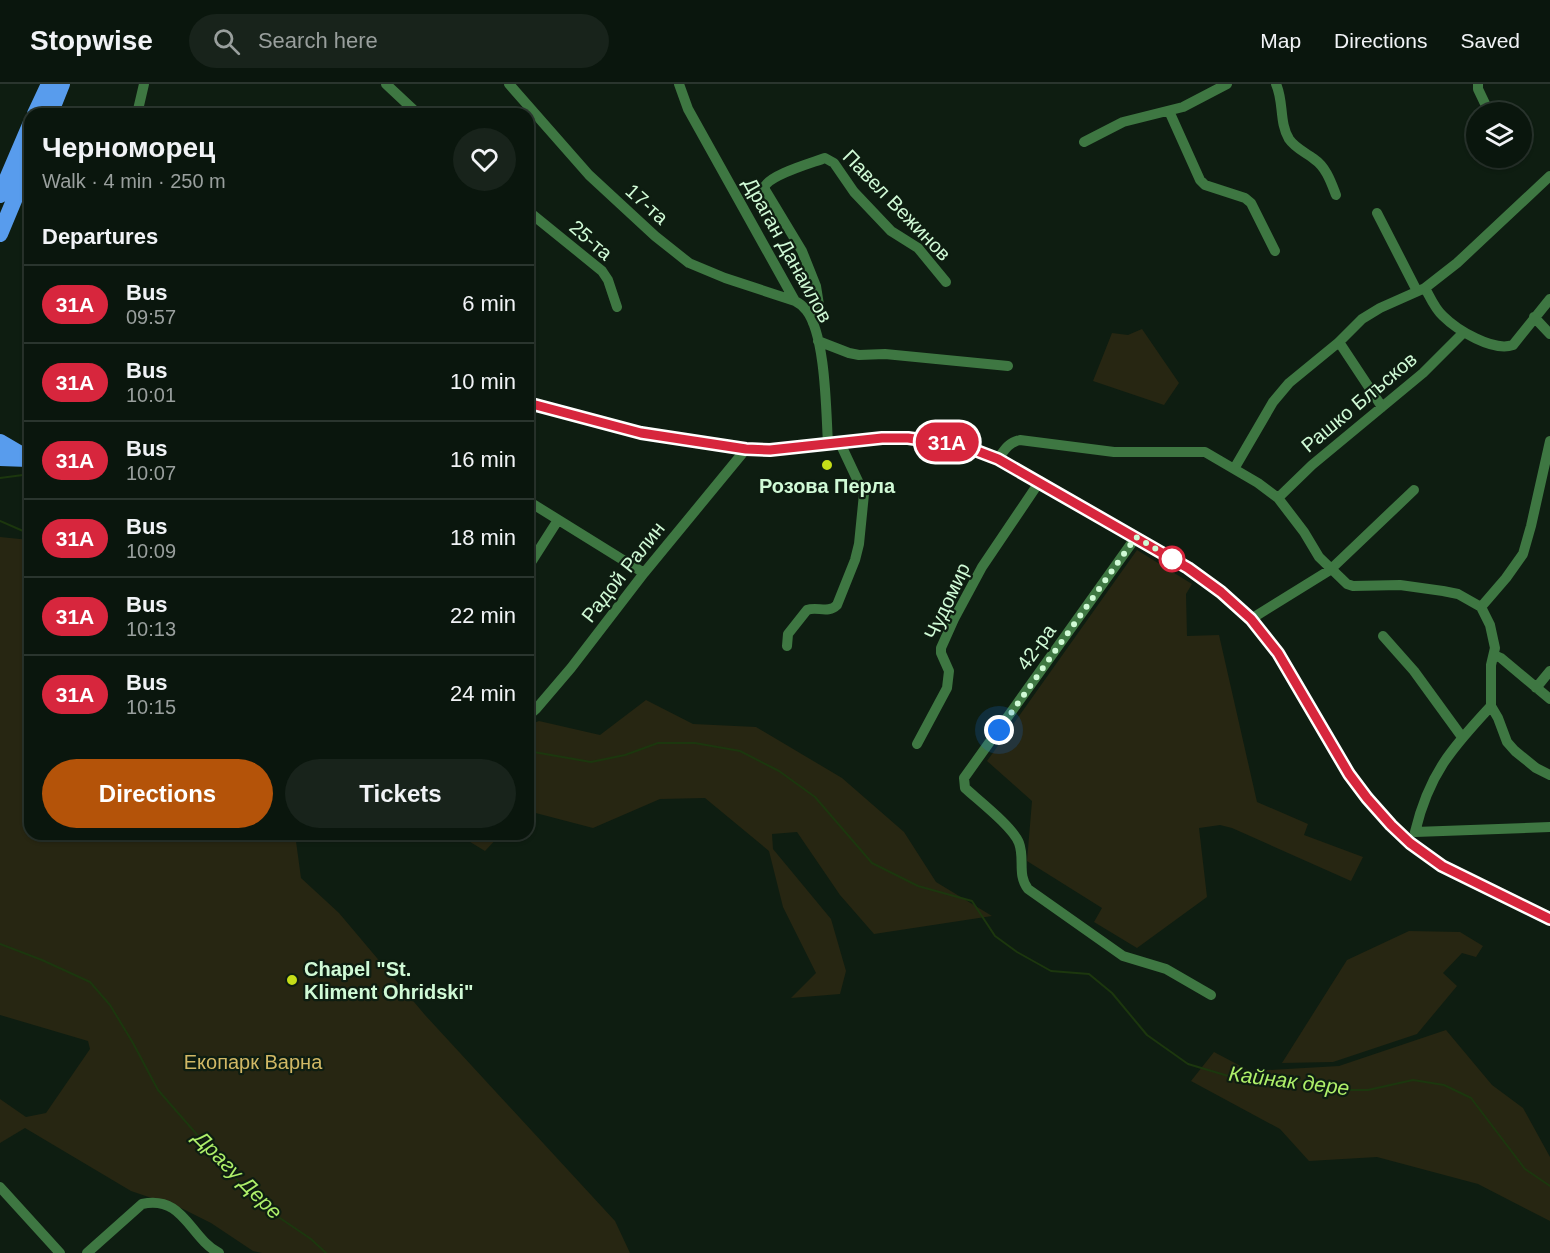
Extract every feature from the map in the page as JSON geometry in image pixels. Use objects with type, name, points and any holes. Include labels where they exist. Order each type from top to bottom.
[{"type":"highway","points":[[38,108],[49,84]]},
{"type":"highway","points":[[52,108],[62,84]]},
{"type":"highway","points":[[0,189],[24,138]]},
{"type":"highway","points":[[0,195],[20,147]]},
{"type":"highway","points":[[0,234],[24,176]]},
{"type":"highway","points":[[0,442],[24,456]]},
{"type":"highway","points":[[0,458],[24,459]]},
{"type":"street","points":[[138,108],[144,84]]},
{"type":"street","points":[[386,84],[412,108]]},
{"type":"street","name":"17-та","points":[[509,84],[530,108]]},
{"type":"street","name":"Драган Данаилов","points":[[679,84],[688,110],[795,301],[806,310],[813,324],[818,341],[834,444]]},
{"type":"street","points":[[1084,142],[1123,122],[1183,107],[1227,84]]},
{"type":"street","points":[[1276,84],[1281,101],[1284,131],[1290,141],[1321,165],[1336,195]]},
{"type":"street","points":[[1478,84],[1484,102]]},
{"type":"street","points":[[1169,111],[1200,180],[1205,185],[1245,198],[1251,203],[1275,251]]},
{"type":"street","name":"17-та","points":[[534,112],[589,175],[655,236],[689,263],[725,278],[795,301]]},
{"type":"street","name":"Павел Вежинов","points":[[813,324],[819,306],[816,286],[802,251],[764,186],[767,182],[793,170],[825,158],[834,163],[854,192],[891,231],[918,248],[946,282]]},
{"type":"street","points":[[1234,470],[1280,392],[1339,342],[1362,319],[1380,308],[1421,290],[1474,248],[1550,176]]},
{"type":"street","points":[[1377,213],[1421,290],[1442,316],[1477,339],[1507,347],[1513,345],[1550,299]]},
{"type":"street","name":"25-та","points":[[534,216],[602,271],[608,280],[617,307]]},
{"type":"street","points":[[1534,317],[1550,334]]},
{"type":"street","name":"Рашко Блъсков","points":[[1278,498],[1312,465],[1423,373],[1464,332]]},
{"type":"street","points":[[818,341],[859,355],[885,354],[1008,366]]},
{"type":"street","points":[[1339,342],[1382,407]]},
{"type":"street","points":[[534,405],[641,433],[746,449],[770,450],[896,437],[964,446],[998,459],[1040,481],[1201,577],[1251,619],[1278,653],[1361,790],[1391,825],[1442,866],[1550,919]]},
{"type":"street","points":[[998,459],[1006,447],[1020,440],[1114,452],[1205,452],[1278,498],[1304,532],[1319,557],[1343,582],[1353,586],[1400,585],[1443,591],[1458,594],[1481,607],[1494,638],[1494,655],[1491,665],[1491,706],[1507,742],[1536,768],[1550,775]]},
{"type":"street","points":[[1481,607],[1523,554],[1548,462],[1550,441]]},
{"type":"street","points":[[787,646],[788,634],[807,610],[810,608],[833,609],[837,605],[860,544],[864,494],[834,444]]},
{"type":"street","name":"Радой Ралин","points":[[534,711],[571,668],[644,573],[746,449]]},
{"type":"street","points":[[0,451],[24,457]]},
{"type":"street","name":"Чудомир","points":[[918,744],[947,688],[949,671],[941,648],[954,619],[982,567],[1040,481]]},
{"type":"street","points":[[1251,619],[1330,570],[1414,490]]},
{"type":"street","points":[[534,505],[644,573]]},
{"type":"street","points":[[534,558],[558,520]]},
{"type":"street","name":"42-ра","points":[[1136,537],[964,778],[965,788],[1011,831],[1019,842],[1022,882],[1028,889],[1123,957],[1166,969],[1211,995]]},
{"type":"street","points":[[1383,636],[1414,671],[1462,737]]},
{"type":"street","points":[[1494,655],[1550,699]]},
{"type":"street","points":[[1536,688],[1550,671]]},
{"type":"street","points":[[1415,832],[1424,798],[1438,770],[1462,737],[1491,706]]},
{"type":"street","points":[[1406,839],[1415,832],[1550,827]]},
{"type":"street","points":[[0,1187],[60,1253]]},
{"type":"street","points":[[87,1253],[142,1204],[153,1202],[179,1211],[211,1251]]},
{"type":"green space","points":[[1142,329],[1179,383],[1164,405],[1093,381],[1112,333],[1128,335]]},
{"type":"green space","name":"Екопарк Варна","points":[[0,537],[24,539],[24,840],[296,840],[301,878],[339,913],[425,1015],[615,1221],[630,1253],[262,1253],[253,1251],[211,1223],[181,1208],[131,1191],[25,1128],[0,1143],[0,1099],[26,1117],[46,1113],[90,1049],[88,1041],[0,1015]]},
{"type":"green space","points":[[1137,550],[1192,584],[1186,594],[1187,636],[1219,635],[1257,802],[1308,824],[1304,835],[1363,857],[1351,881],[1232,828],[1220,825],[1199,828],[1207,897],[1137,948],[1094,922],[1102,908],[1027,861],[1032,801],[987,761]]},
{"type":"green space","points":[[646,700],[693,724],[756,727],[842,778],[904,832],[936,882],[992,916],[874,934],[840,895],[797,832],[772,834],[773,849],[831,919],[846,971],[840,994],[791,998],[816,973],[783,907],[769,851],[705,798],[660,799],[593,828],[534,813],[534,723],[539,721],[600,735]]},
{"type":"green space","points":[[467,840],[495,840],[485,851]]},
{"type":"green space","points":[[1409,931],[1460,932],[1483,946],[1476,957],[1462,953],[1443,973],[1457,986],[1417,1034],[1333,1062],[1282,1063],[1347,960]]},
{"type":"green space","points":[[1446,1030],[1492,1085],[1523,1108],[1550,1157],[1550,1221],[1478,1184],[1377,1157],[1309,1161],[1280,1129],[1191,1081],[1214,1052],[1250,1071],[1339,1066]]},
{"type":"waterway","name":"Кайнак дере","points":[[0,478],[24,475]]},
{"type":"waterway","name":"Кайнак дере","points":[[0,521],[24,531]]},
{"type":"waterway","name":"Кайнак дере","points":[[534,752],[591,762],[625,755],[658,743],[695,743],[740,751],[779,771],[815,797],[872,863],[918,886],[972,901],[995,936],[1017,952],[1051,971],[1089,974],[1112,993],[1147,1035],[1188,1064],[1235,1078],[1306,1082],[1341,1090],[1368,1090],[1413,1080],[1444,1085],[1471,1098],[1525,1169],[1550,1186]]},
{"type":"waterway","name":"Драгу Дере","points":[[0,944],[90,982],[110,1005],[158,1090],[234,1177],[268,1210],[311,1239],[326,1253]]},
{"type":"bus line","name":"31А","points":[[534,404],[641,433],[746,449],[770,450],[896,437],[940,441],[964,446],[998,459],[1188,568],[1221,592],[1251,619],[1278,653],[1302,690],[1349,774],[1391,825],[1410,843],[1442,866],[1550,919]]},
{"type":"place","name":"Розова Перла","points":[[827,465]]},
{"type":"place","name":"Chapel \"St. Kliment Ohridski\"","points":[[292,980]]},
{"type":"route","points":[[999,730],[1136,537],[1176,561],[1172,559]]}]
